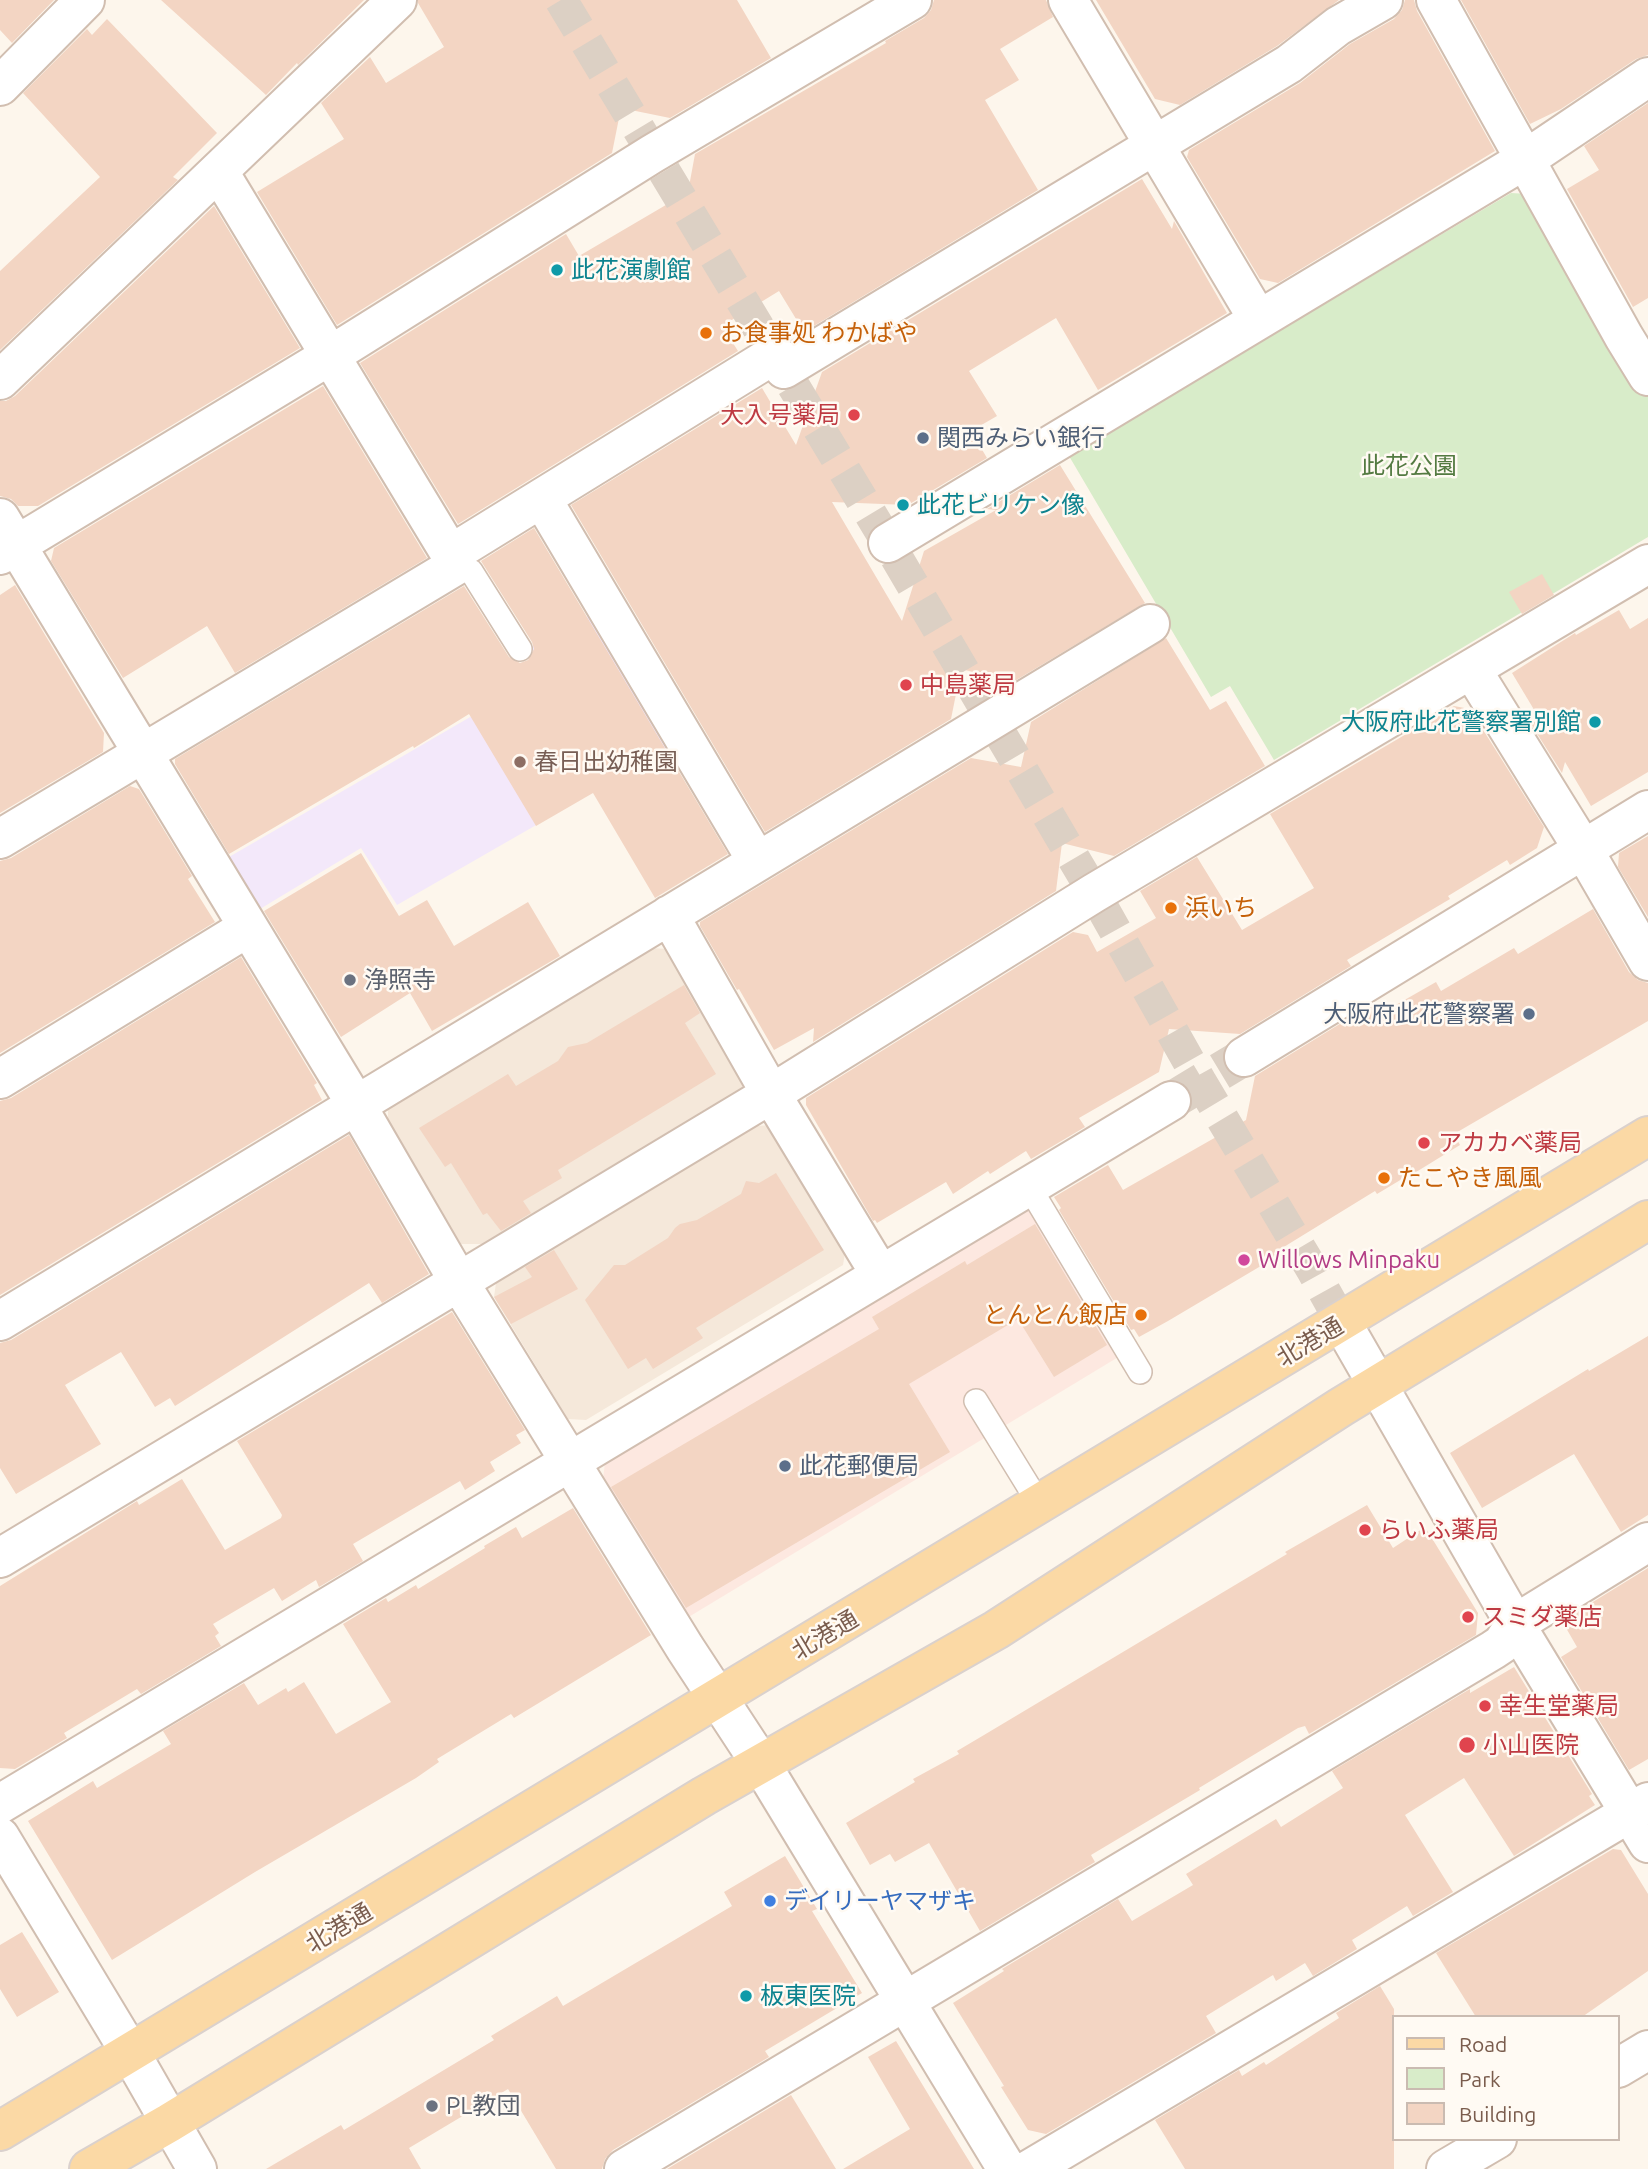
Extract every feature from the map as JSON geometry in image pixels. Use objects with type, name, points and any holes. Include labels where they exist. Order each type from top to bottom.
[{"type":"main road","name":"北港通","points":[[0,2131],[720,1699],[1648,1136]]},
{"type":"main road","points":[[89,2169],[692,1804],[996,1630],[1341,1407],[1648,1220]]},
{"type":"street","points":[[0,86],[85,0]]},
{"type":"street","points":[[0,380],[397,0]]},
{"type":"street","points":[[912,0],[652,154],[331,355],[5,539],[142,754],[357,1105],[459,1282],[685,1648],[761,1764],[1007,2169]]},
{"type":"street","points":[[1068,0],[1258,319]]},
{"type":"street","points":[[0,839],[142,754],[454,559],[542,499],[1155,146],[1289,64],[1338,26],[1383,0]]},
{"type":"street","points":[[1436,0],[1526,159],[1636,329],[1648,376]]},
{"type":"street","points":[[888,543],[1526,159],[1648,77]]},
{"type":"street","points":[[219,172],[454,559]]},
{"type":"street","points":[[542,499],[757,861]]},
{"type":"street","points":[[0,1558],[771,1094],[1094,893],[1648,564]]},
{"type":"street","points":[[0,1321],[1150,624]]},
{"type":"street","points":[[1472,670],[1583,849],[1648,961]]},
{"type":"street","points":[[1244,1057],[1648,810]]},
{"type":"street","points":[[669,915],[771,1094],[880,1274]]},
{"type":"street","points":[[0,1079],[247,928]]},
{"type":"street","points":[[0,1804],[1171,1101]]},
{"type":"street","points":[[1030,2169],[1642,1820],[1515,1623],[1342,1323]]},
{"type":"street","points":[[624,2169],[1493,1650],[1502,1644],[1515,1623],[1648,1542]]},
{"type":"street","points":[[0,1837],[197,2169]]},
{"type":"street","points":[[1620,2067],[1648,2050]]},
{"type":"street","points":[[1446,2169],[1494,2141]]},
{"type":"lane","points":[[454,559],[471,571],[520,649]]},
{"type":"lane","points":[[1028,1185],[1140,1372]]},
{"type":"lane","points":[[976,1401],[1041,1505]]},
{"type":"shaded area","name":"春日出幼稚園","points":[[592,614],[672,747],[397,905],[361,848],[260,909],[229,857],[546,673],[531,647]]},
{"type":"shaded area","points":[[651,948],[667,949],[742,1072],[742,1087],[482,1244],[461,1244],[388,1123],[388,1106]]},
{"type":"shaded area","points":[[773,1125],[846,1247],[843,1265],[586,1420],[568,1419],[494,1297],[496,1283],[756,1126]]},
{"type":"shaded area","points":[[1028,1209],[1120,1356],[687,1618],[603,1480],[605,1462]]},
{"type":"green space","name":"此花公園","points":[[1511,193],[1528,194],[1648,396],[1648,537],[1274,760],[1230,686],[1211,697],[1069,456]]},
{"type":"building","points":[[0,0],[54,0],[12,43],[0,30]]},
{"type":"building","points":[[161,0],[364,0],[266,95]]},
{"type":"building","points":[[418,0],[737,0],[771,58],[670,118],[621,108],[612,153],[337,325],[257,192],[344,139],[321,103],[370,57],[386,83],[444,47]]},
{"type":"building","points":[[934,0],[1046,0],[1053,17],[1000,49],[1019,80],[985,100],[1038,190],[804,332],[779,291],[722,326],[738,351],[458,524],[360,363],[566,234],[579,256],[688,192],[695,154],[886,43],[885,41],[924,18],[931,10]]},
{"type":"building","points":[[1096,0],[1339,0],[1277,46],[1180,105],[1155,99]]},
{"type":"building","points":[[1405,0],[1414,0],[1417,11],[1495,151],[1278,283],[1260,279],[1187,157],[1189,150],[1300,83],[1350,44],[1394,19],[1402,10]]},
{"type":"building","points":[[1461,0],[1648,0],[1648,55],[1636,59],[1561,109],[1530,124]]},
{"type":"building","points":[[107,19],[217,133],[173,177],[178,180],[0,350],[0,271],[100,177],[23,93],[87,29],[92,35]]},
{"type":"building","points":[[1648,103],[1648,298],[1633,307],[1567,189],[1599,170],[1584,146]]},
{"type":"building","points":[[1142,179],[1172,229],[1174,221],[1227,313],[1098,390],[1056,318],[969,371],[997,416],[971,431],[987,458],[908,505],[832,502],[902,621],[924,551],[996,510],[987,509],[1060,465],[1145,603],[1013,682],[961,669],[951,719],[765,832],[571,505],[762,388],[796,445],[822,372]]},
{"type":"building","points":[[214,206],[300,348],[38,506],[18,506],[11,499],[0,496],[0,401],[15,396]]},
{"type":"building","points":[[323,386],[427,558],[235,673],[207,626],[123,678],[51,561],[54,548]]},
{"type":"building","points":[[534,528],[728,854],[655,898],[593,793],[536,826],[469,714],[229,854],[175,764],[175,759],[464,586],[509,657],[520,663],[528,660],[534,649],[532,642],[481,561]]},
{"type":"building","points":[[1542,574],[1554,595],[1522,614],[1509,592]]},
{"type":"building","points":[[15,585],[104,733],[103,752],[0,813],[0,595]]},
{"type":"building","name":"大阪府此花警察署別館","points":[[1619,610],[1630,629],[1648,618],[1648,772],[1591,806],[1565,762],[1562,773],[1529,721],[1542,723],[1512,673],[1575,633],[1576,635]]},
{"type":"building","points":[[1166,638],[1210,710],[1226,701],[1265,766],[1114,856],[1062,843],[1056,891],[813,1042],[814,1028],[774,1050],[700,922],[971,758],[1021,767],[1031,722]]},
{"type":"building","points":[[1454,706],[1470,709],[1544,827],[1537,848],[1510,865],[1507,860],[1448,896],[1450,899],[1347,960],[1351,966],[1240,1034],[1169,1029],[1159,1072],[1079,1118],[1085,1127],[1031,1159],[1026,1151],[953,1194],[946,1182],[877,1223],[873,1221],[806,1105],[806,1098],[1073,932],[1088,935],[1097,952],[1156,918],[1140,891],[1197,857],[1242,930],[1314,888],[1270,814]]},
{"type":"building","points":[[130,786],[139,789],[192,876],[188,879],[215,922],[0,1053],[0,861],[11,858]]},
{"type":"building","points":[[1648,836],[1648,917],[1618,867],[1619,853]]},
{"type":"building","points":[[361,853],[399,916],[427,900],[454,946],[528,902],[560,956],[432,1031],[410,993],[341,1037],[264,911]]},
{"type":"building","points":[[1593,909],[1629,972],[1638,980],[1648,983],[1648,1021],[1454,1134],[1460,1145],[1377,1194],[1375,1191],[1274,1253],[1276,1257],[1139,1337],[1134,1329],[1131,1330],[1059,1210],[1061,1208],[1054,1197],[1108,1165],[1123,1190],[1246,1120],[1255,1076],[1374,1003],[1380,1014],[1436,982],[1441,991],[1514,948],[1518,954]]},
{"type":"building","points":[[241,957],[317,1083],[314,1085],[322,1100],[0,1295],[0,1101],[11,1098]]},
{"type":"building","points":[[684,985],[700,1013],[685,1023],[716,1074],[558,1170],[562,1178],[523,1201],[531,1213],[501,1231],[487,1213],[483,1215],[451,1163],[445,1167],[419,1128],[508,1074],[516,1086],[558,1061],[568,1047],[587,1043]]},
{"type":"building","points":[[349,1135],[429,1274],[382,1303],[369,1283],[175,1406],[170,1398],[155,1407],[121,1352],[65,1385],[101,1444],[16,1494],[0,1468],[0,1343],[11,1340]]},
{"type":"building","points":[[776,1173],[824,1250],[696,1328],[703,1338],[653,1369],[646,1358],[628,1369],[585,1300],[614,1265],[625,1265],[668,1238],[680,1224],[697,1220],[741,1194],[746,1181],[759,1183]]},
{"type":"building","points":[[1035,1224],[1107,1345],[1054,1377],[1018,1319],[909,1384],[950,1452],[686,1608],[611,1487],[879,1329],[872,1317],[965,1261],[967,1265]]},
{"type":"building","points":[[554,1250],[578,1289],[511,1324],[494,1297],[532,1277],[525,1267]]},
{"type":"building","points":[[452,1312],[525,1430],[516,1435],[521,1443],[490,1462],[495,1471],[465,1490],[460,1481],[353,1544],[363,1561],[319,1587],[316,1580],[282,1601],[274,1588],[213,1624],[219,1633],[215,1636],[221,1646],[141,1694],[137,1689],[64,1733],[67,1738],[15,1769],[0,1768],[0,1586],[137,1501],[139,1505],[182,1479],[225,1550],[281,1518],[282,1515],[237,1441]]},
{"type":"building","points":[[1648,1336],[1648,1515],[1621,1532],[1574,1454],[1482,1508],[1450,1453],[1588,1369],[1589,1371]]},
{"type":"building","points":[[1367,1505],[1393,1548],[1425,1527],[1478,1613],[1476,1635],[1309,1734],[1305,1726],[1298,1728],[1091,1855],[1095,1862],[980,1931],[929,1843],[895,1862],[890,1854],[870,1865],[846,1823],[915,1782],[913,1779],[959,1754],[957,1751]]},
{"type":"building","points":[[573,1508],[651,1635],[514,1718],[511,1714],[437,1759],[439,1762],[416,1778],[112,1960],[28,1821],[93,1781],[97,1788],[171,1744],[163,1731],[244,1683],[258,1705],[286,1688],[288,1692],[304,1682],[336,1734],[391,1702],[343,1624],[386,1598],[388,1602],[416,1585],[418,1589],[516,1527],[522,1538]]},
{"type":"building","points":[[1648,1568],[1648,1759],[1629,1770],[1561,1657],[1577,1647],[1562,1621]]},
{"type":"building","points":[[1514,1667],[1592,1794],[1589,1796],[1595,1805],[1514,1856],[1464,1778],[1405,1815],[1453,1892],[1413,1916],[1407,1906],[1352,1940],[1357,1949],[1313,1976],[1305,1963],[1276,1981],[1273,1975],[1206,2016],[1216,2033],[1046,2134],[1028,2130],[953,2003],[1004,1971],[1002,1969],[1118,1899],[1132,1921],[1193,1885],[1186,1874],[1276,1819],[1281,1827],[1343,1788],[1332,1771],[1470,1689],[1470,1693]]},
{"type":"building","points":[[1613,1849],[1621,1850],[1648,1894],[1648,1971],[1585,2015],[1475,2015],[1436,1953]]},
{"type":"building","points":[[785,1856],[817,1909],[812,1911],[862,1993],[765,2051],[769,2057],[613,2150],[605,2159],[602,2169],[556,2169],[508,2089],[409,2148],[421,2169],[266,2169],[341,2125],[344,2130],[494,2040],[491,2036],[557,1996],[563,2006],[732,1906],[724,1892]]},
{"type":"building","points":[[22,1932],[59,1992],[17,2017],[0,1989],[0,1945]]},
{"type":"building","points":[[1380,1986],[1394,2009],[1394,2169],[1185,2169],[1155,2120],[1239,2070],[1242,2076],[1264,2062],[1266,2065],[1339,2018],[1336,2013]]},
{"type":"building","points":[[896,2041],[974,2169],[843,2169],[910,2129],[868,2057]]},
{"type":"building","points":[[791,2095],[836,2169],[667,2169]]},
{"type":"tunnel","points":[[561,0],[888,543],[1342,1323]]},
{"type":"tunnel","points":[[1171,1101],[1244,1057]]},
{"type":"place","name":"此花演劇館","points":[[557,270]]},
{"type":"place","name":"お食事処 わかばや","points":[[706,333]]},
{"type":"place","name":"大入号薬局","points":[[854,415]]},
{"type":"place","name":"関西みらい銀行","points":[[923,438]]},
{"type":"place","name":"此花ビリケン像","points":[[903,505]]},
{"type":"place","name":"中島薬局","points":[[906,685]]},
{"type":"place","name":"大阪府此花警察署別館","points":[[1595,722]]},
{"type":"place","name":"春日出幼稚園","points":[[520,762]]},
{"type":"place","name":"浜いち","points":[[1171,908]]},
{"type":"place","name":"浄照寺","points":[[350,980]]},
{"type":"place","name":"大阪府此花警察署","points":[[1529,1014]]},
{"type":"place","name":"アカカベ薬局","points":[[1424,1143]]},
{"type":"place","name":"たこやき風風","points":[[1384,1178]]},
{"type":"place","name":"Willows Minpaku","points":[[1244,1260]]},
{"type":"place","name":"とんとん飯店","points":[[1141,1315]]},
{"type":"place","name":"此花郵便局","points":[[785,1466]]},
{"type":"place","name":"らいふ薬局","points":[[1365,1530]]},
{"type":"place","name":"スミダ薬店","points":[[1468,1617]]},
{"type":"place","name":"幸生堂薬局","points":[[1485,1706]]},
{"type":"place","name":"小山医院","points":[[1467,1745]]},
{"type":"place","name":"デイリーヤマザキ","points":[[770,1901]]},
{"type":"place","name":"板東医院","points":[[746,1996]]},
{"type":"place","name":"PL教団","points":[[432,2106]]}]
